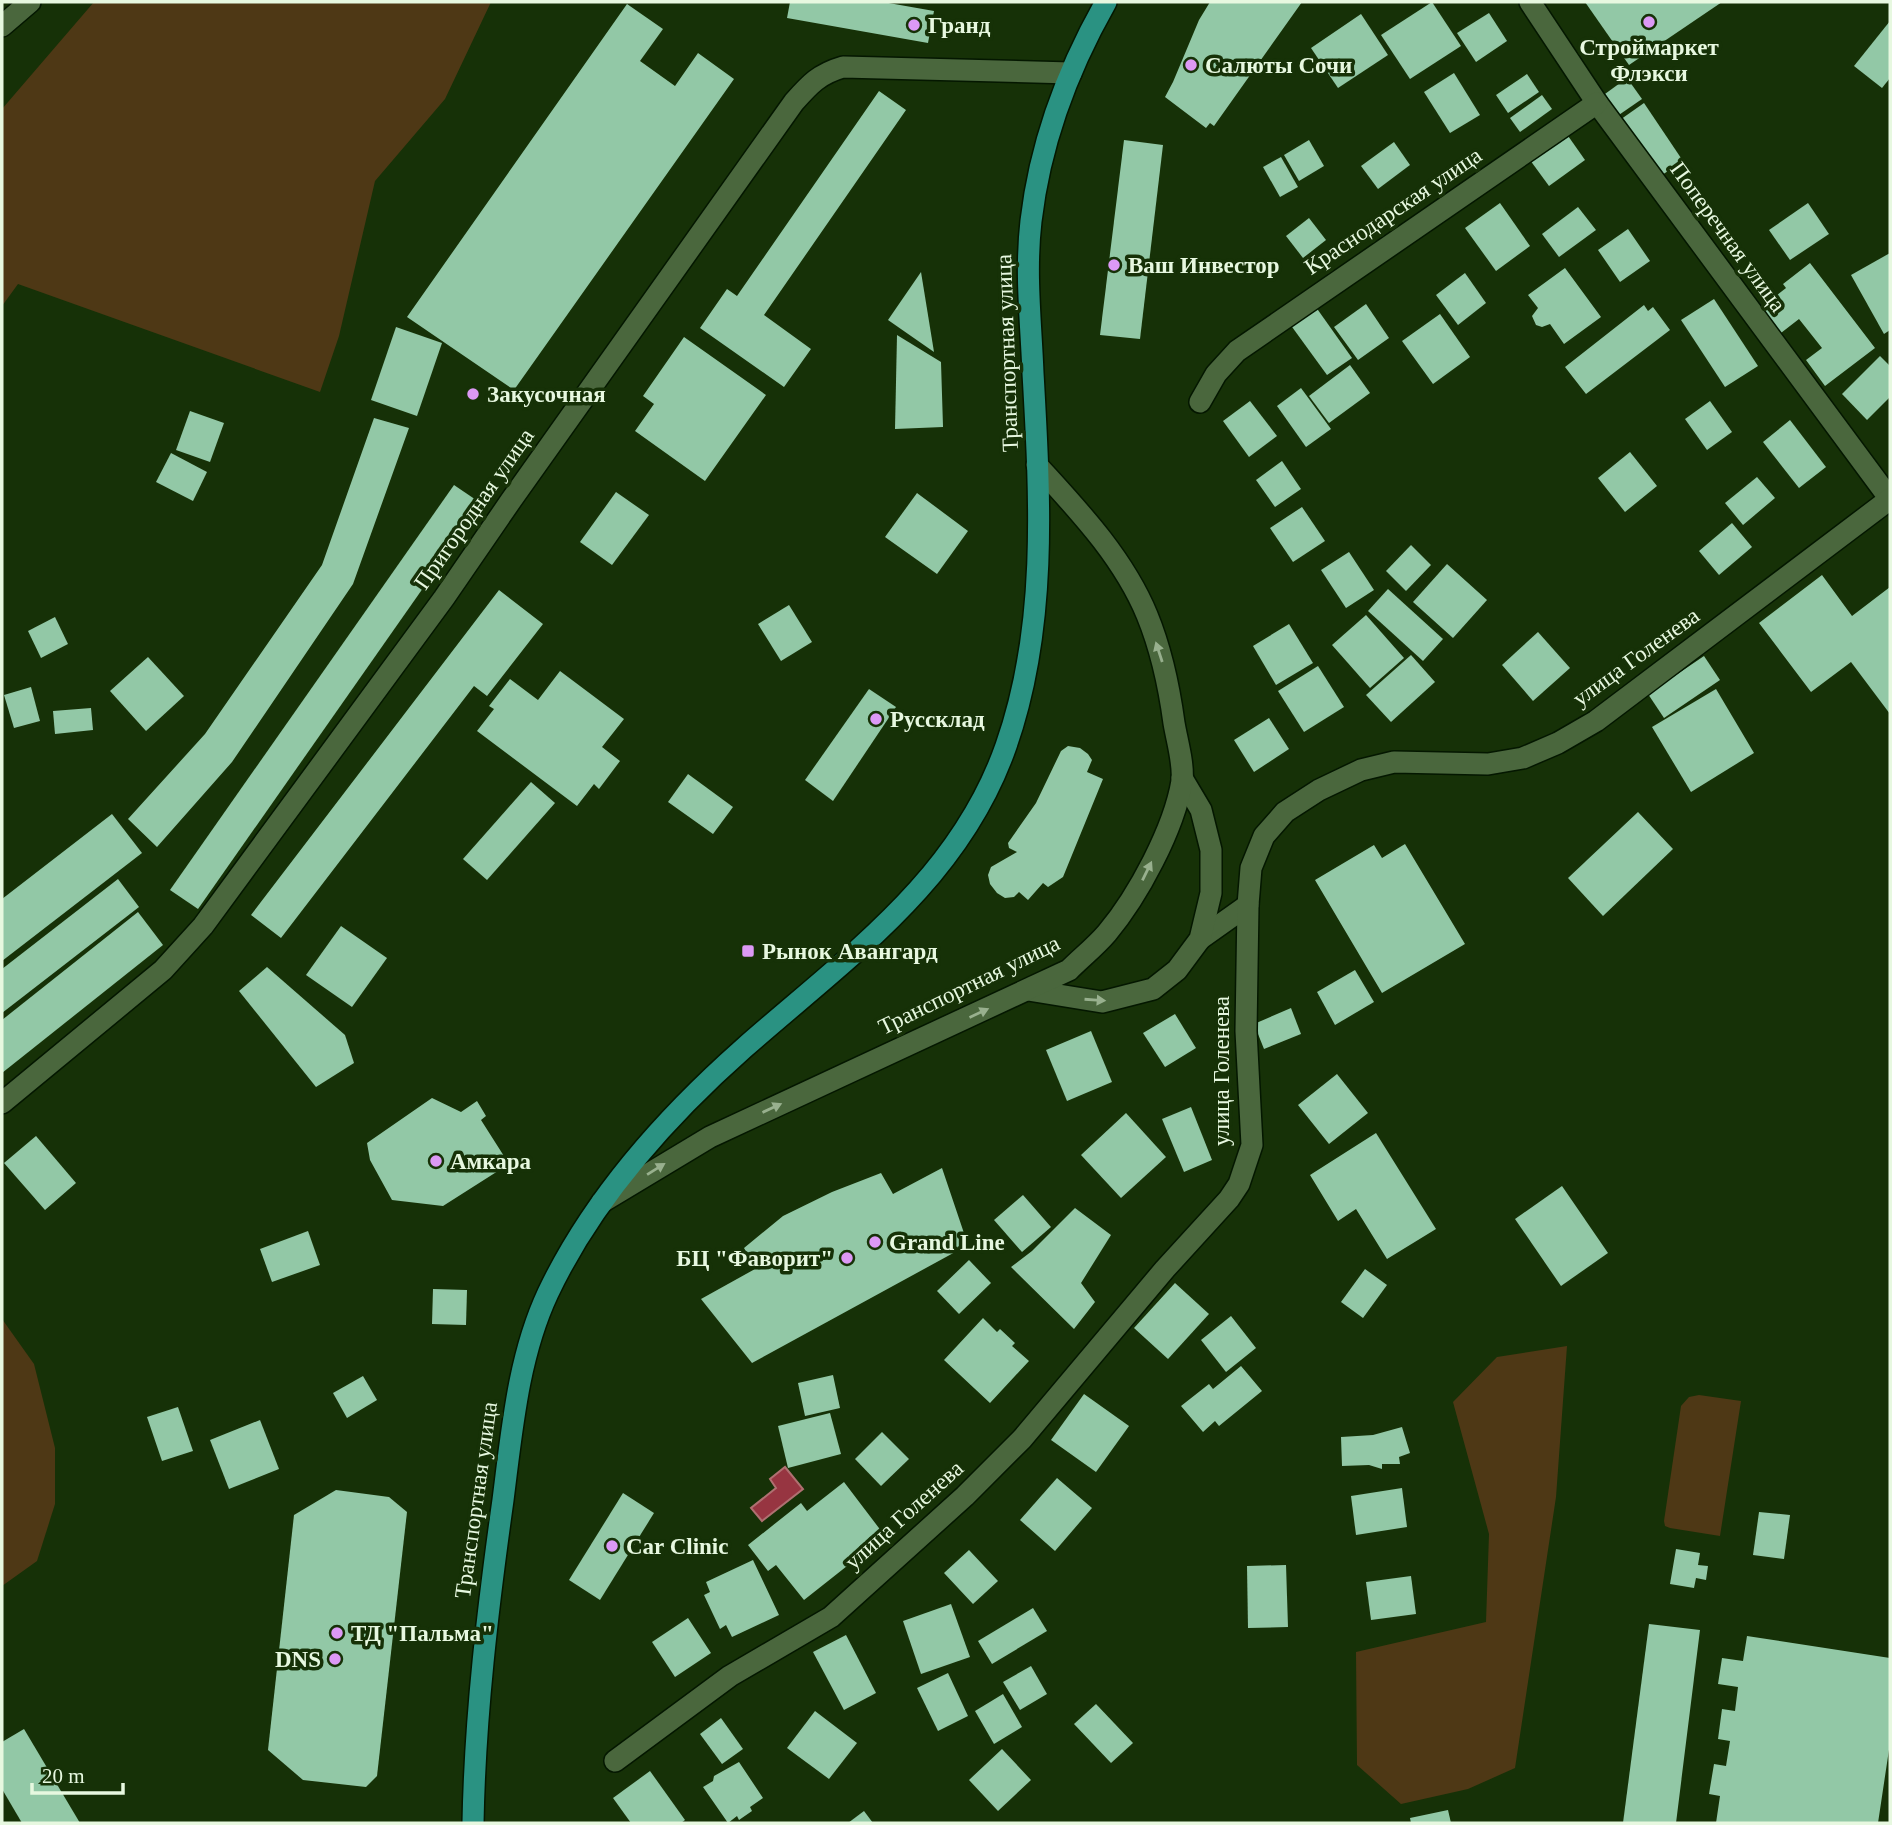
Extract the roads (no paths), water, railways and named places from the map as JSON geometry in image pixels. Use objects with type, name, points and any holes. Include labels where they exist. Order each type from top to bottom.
[{"type":"main road","name":"Транспортная улица","points":[[473,1823],[475,1754],[487,1611],[520,1374],[546,1296],[569,1253],[602,1202],[638,1156],[741,1050],[865,946],[945,861],[979,806],[1006,748],[1028,668],[1037,598],[1037,465],[1027,289],[1031,220],[1047,138],[1071,73],[1106,2]]},
{"type":"street","points":[[2,26],[30,2]]},
{"type":"street","name":"Поперечная улица","points":[[1531,2],[1597,103],[1890,499]]},
{"type":"street","name":"Пригородная улица","points":[[2,1103],[163,970],[203,926],[444,598],[778,124],[810,84],[825,73],[843,67],[1071,73]]},
{"type":"street","name":"Краснодарская улица","points":[[1200,402],[1216,374],[1237,351],[1597,103]]},
{"type":"street","name":"Транспортная улица","points":[[602,1202],[710,1137],[1069,970],[1106,934],[1134,896],[1177,804],[1182,778],[1163,663],[1146,613],[1115,558],[1082,514],[1037,465]]},
{"type":"street","name":"улица Голенева","points":[[615,1761],[730,1676],[831,1617],[965,1496],[1022,1439],[1165,1269],[1229,1199],[1239,1184],[1252,1145],[1246,1031],[1251,868],[1264,836],[1285,812],[1318,790],[1361,770],[1394,762],[1488,764],[1524,758],[1558,743],[1596,721],[1890,499]]},
{"type":"street","points":[[1182,778],[1201,810],[1211,850],[1211,893],[1200,939]]},
{"type":"street","points":[[1028,990],[1101,1002],[1153,989],[1177,970],[1200,939],[1248,905]]},
{"type":"place","name":"Строймаркет Флэкси","points":[[1649,22]]},
{"type":"place","name":"Гранд","points":[[914,25]]},
{"type":"place","name":"Салюты Сочи","points":[[1191,65]]},
{"type":"place","name":"Ваш Инвестор","points":[[1114,265]]},
{"type":"place","name":"Закусочная","points":[[473,394]]},
{"type":"place","name":"Руссклад","points":[[876,719]]},
{"type":"place","name":"Рынок Авангард","points":[[748,951]]},
{"type":"place","name":"Амкара","points":[[436,1161]]},
{"type":"place","name":"Grand Line","points":[[875,1242]]},
{"type":"place","name":"БЦ \"Фаворит\"","points":[[847,1258]]},
{"type":"place","name":"Car Clinic","points":[[612,1546]]},
{"type":"place","name":"ТД \"Пальма\"","points":[[337,1633]]},
{"type":"place","name":"DNS","points":[[335,1659]]}]
